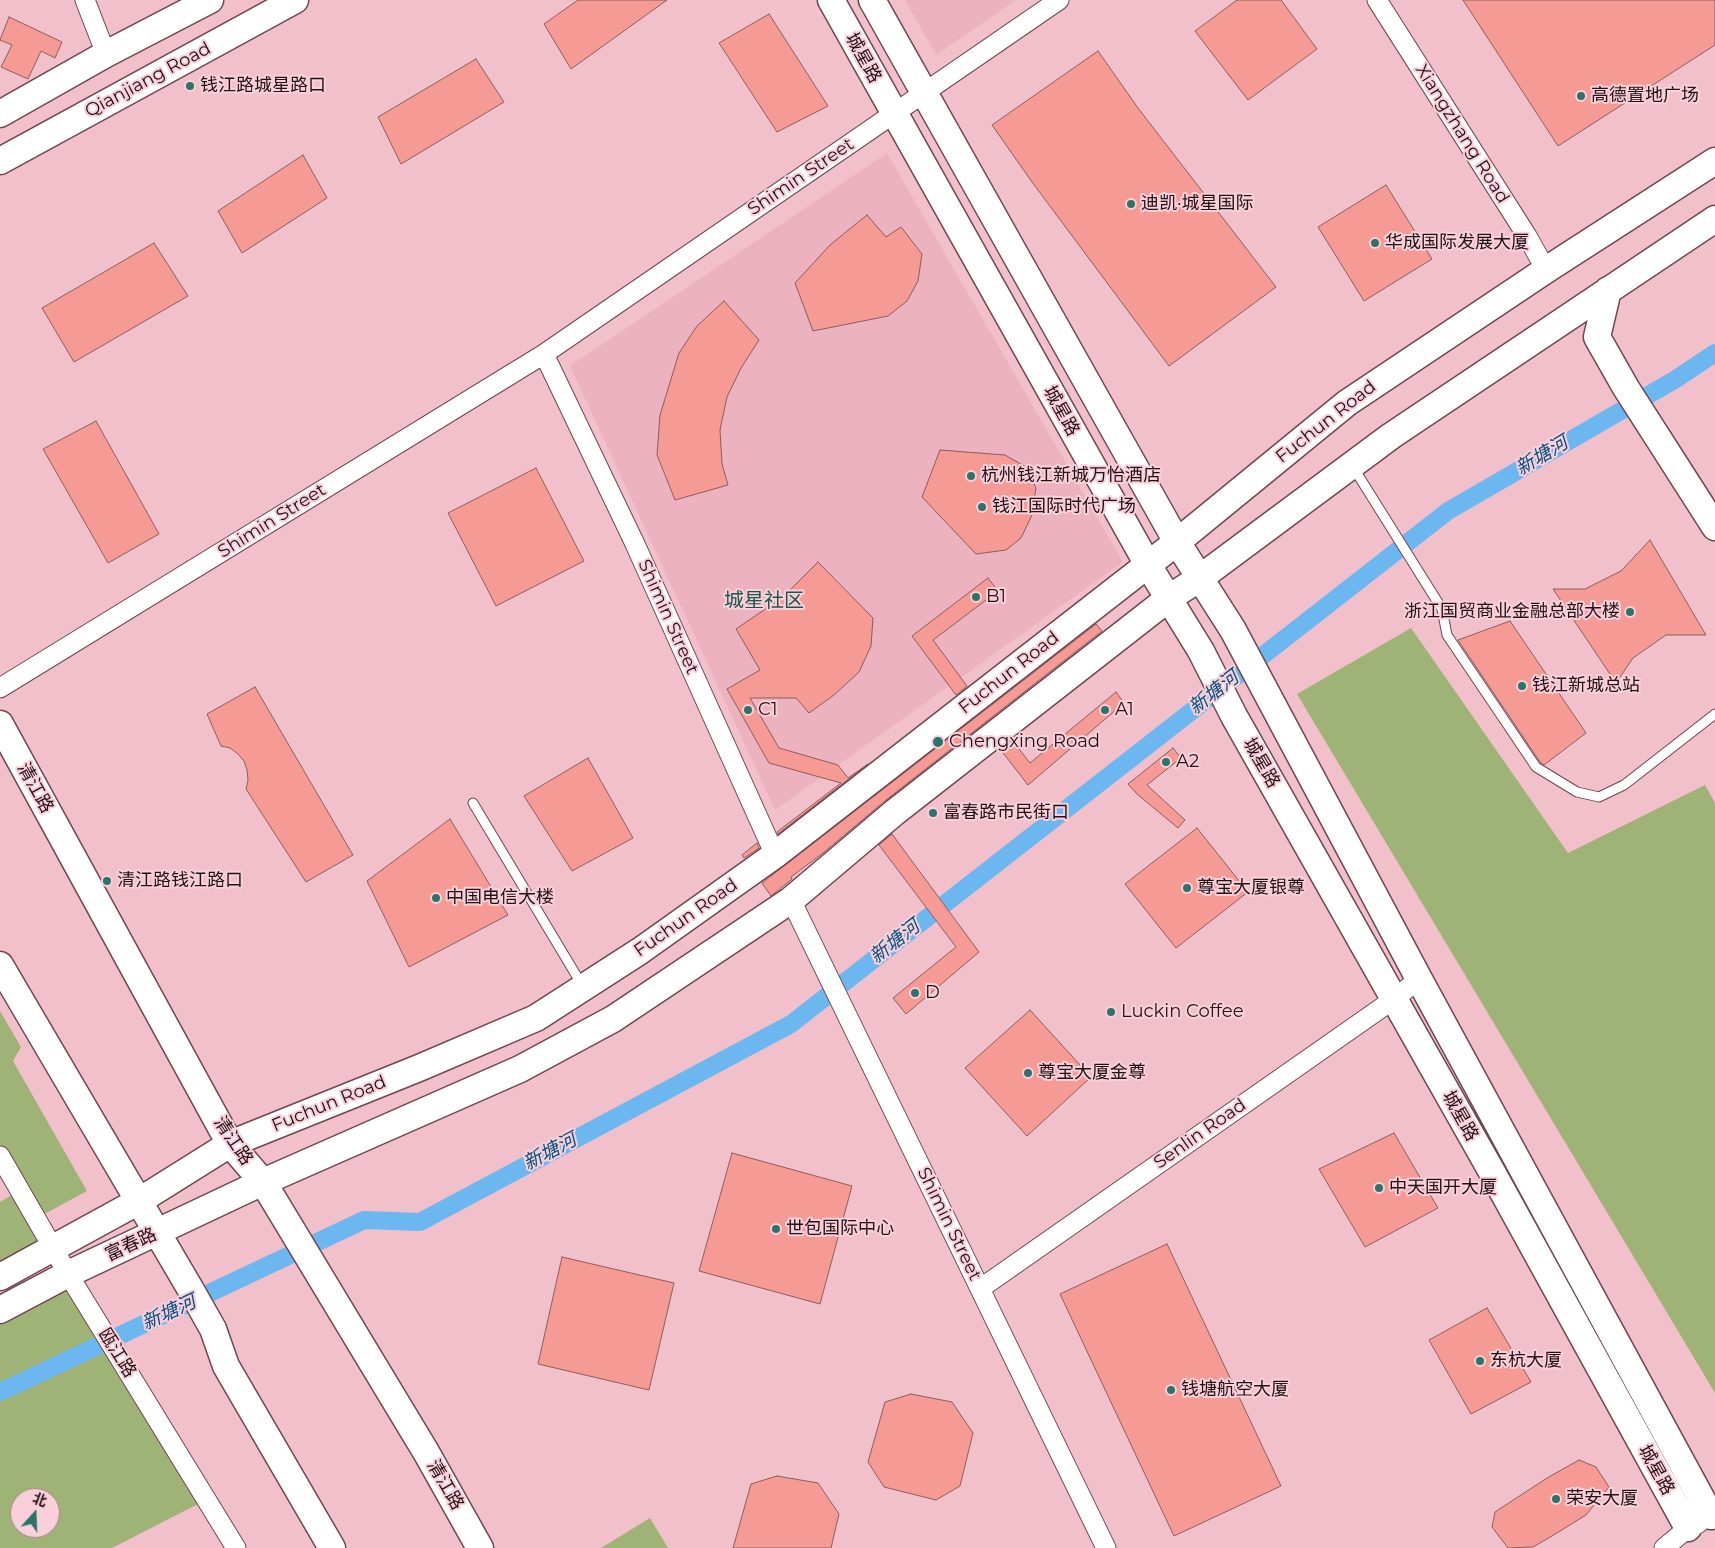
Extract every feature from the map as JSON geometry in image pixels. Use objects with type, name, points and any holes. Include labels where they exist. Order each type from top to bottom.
[{"type":"main road","points":[[0,114],[106,54],[210,0]]},
{"type":"main road","name":"Qianjiang Road","points":[[0,161],[295,0]]},
{"type":"main road","name":"城星路","points":[[831,0],[1148,565],[1201,651],[1234,716],[1394,999],[1688,1528]]},
{"type":"main road","name":"城星路","points":[[872,0],[1178,542],[1233,630],[1268,693],[1419,980],[1713,1515]]},
{"type":"main road","name":"Fuchun Road","points":[[140,1202],[230,1144],[420,1068],[536,1018],[640,951],[775,855],[1178,542],[1347,403],[1546,270],[1715,161]]},
{"type":"main road","points":[[263,1182],[520,1069],[613,1019],[791,900],[902,807],[1169,598],[1200,578],[1391,436],[1715,218]]},
{"type":"main road","points":[[1608,290],[1597,336],[1626,388],[1715,527]]},
{"type":"main road","points":[[1546,331],[1597,336]]},
{"type":"main road","name":"清江路","points":[[0,724],[230,1144],[263,1182],[426,1452],[480,1548]]},
{"type":"main road","points":[[0,965],[197,1299],[213,1329],[226,1366],[332,1548]]},
{"type":"main road","name":"富春路","points":[[0,1310],[68,1274],[263,1182]]},
{"type":"main road","name":"富春路","points":[[0,1277],[140,1202]]},
{"type":"street","points":[[85,0],[106,54]]},
{"type":"street","name":"Shimin Street","points":[[0,688],[544,354],[1059,0]]},
{"type":"street","name":"Xiangzhang Road","points":[[1377,0],[1527,236],[1546,270]]},
{"type":"street","name":"Shimin Street","points":[[544,354],[635,544],[775,855]]},
{"type":"street","name":"Shimin Street","points":[[791,900],[1106,1548]]},
{"type":"street","name":"Senlin Road","points":[[981,1288],[1419,980]]},
{"type":"street","name":"瓯江路","points":[[0,1156],[68,1274],[236,1548]]},
{"type":"street","points":[[1664,1548],[1688,1528],[1713,1515]]},
{"type":"lane","points":[[1352,465],[1442,609],[1447,635],[1536,767],[1577,792],[1599,797],[1624,785],[1715,714]]},
{"type":"lane","points":[[473,803],[583,988]]},
{"type":"shaded area","points":[[905,0],[1016,0],[936,55]]},
{"type":"shaded area","name":"钱江国际时代广场","points":[[887,153],[1123,562],[775,810],[570,366]]},
{"type":"green space","points":[[1411,628],[1568,853],[1705,785],[1715,803],[1715,1393],[1297,694]]},
{"type":"green space","points":[[0,1011],[21,1047],[13,1061],[87,1191],[37,1218],[47,1235],[0,1277],[0,1202],[20,1190],[0,1156]]},
{"type":"green space","points":[[67,1286],[200,1503],[112,1548],[0,1548],[0,1321]]},
{"type":"green space","points":[[650,1518],[668,1548],[601,1548]]},
{"type":"building","points":[[578,0],[667,0],[571,69],[544,24]]},
{"type":"building","points":[[1237,0],[1281,0],[1317,49],[1248,100],[1195,31]]},
{"type":"building","name":"高德置地广场","points":[[1463,0],[1715,0],[1715,45],[1558,146]]},
{"type":"building","points":[[769,14],[828,106],[777,132],[719,43]]},
{"type":"building","points":[[9,17],[62,42],[55,58],[41,51],[28,79],[1,67],[12,45],[0,40]]},
{"type":"building","name":"迪凯·城星国际","points":[[1098,51],[1138,108],[1276,287],[1169,366],[1032,182],[992,125]]},
{"type":"building","points":[[476,59],[504,102],[401,164],[378,117]]},
{"type":"building","points":[[303,155],[327,198],[242,253],[218,211]]},
{"type":"building","name":"华成国际发展大厦","points":[[1386,185],[1432,259],[1364,301],[1318,227]]},
{"type":"building","points":[[867,215],[886,237],[901,227],[922,254],[918,281],[907,301],[888,316],[813,331],[795,283],[830,245]]},
{"type":"building","points":[[154,243],[188,296],[74,362],[42,308]]},
{"type":"building","points":[[724,301],[759,340],[741,368],[727,397],[720,430],[722,464],[728,485],[675,500],[657,455],[660,415],[679,353],[697,326]]},
{"type":"building","points":[[96,421],[159,534],[108,563],[43,449]]},
{"type":"building","name":"钱江国际时代广场","points":[[940,450],[1005,455],[1026,467],[1036,488],[1031,517],[1021,538],[1006,550],[976,554],[922,497]]},
{"type":"building","points":[[536,468],[584,561],[496,606],[448,513]]},
{"type":"building","name":"浙江国贸商业金融总部大楼","points":[[1650,540],[1706,635],[1666,635],[1633,658],[1616,683],[1553,589],[1585,589],[1621,571]]},
{"type":"building","points":[[818,562],[873,618],[871,646],[859,672],[834,695],[809,713],[796,698],[750,698],[779,748],[838,765],[848,778],[868,764],[778,834],[777,832],[841,783],[769,763],[727,689],[760,670],[736,629],[783,597]]},
{"type":"building","points":[[988,578],[998,591],[933,640],[967,686],[956,695],[912,636]]},
{"type":"building","name":"钱江新城总站","points":[[1510,621],[1586,733],[1544,765],[1540,762],[1458,640]]},
{"type":"building","points":[[1096,624],[1102,631],[886,800],[823,853],[791,877],[792,879],[771,896],[762,883]]},
{"type":"building","points":[[255,687],[353,855],[306,882],[246,789],[248,780],[244,761],[230,748],[221,746],[207,714]]},
{"type":"building","points":[[1116,692],[1124,703],[1028,785],[1000,749],[1012,740],[1030,763]]},
{"type":"building","points":[[1173,748],[1181,758],[1147,785],[1185,820],[1178,828],[1137,794],[1128,784]]},
{"type":"building","points":[[588,758],[633,838],[572,871],[524,796]]},
{"type":"building","name":"中国电信大楼","points":[[450,819],[508,915],[409,967],[367,881]]},
{"type":"building","name":"尊宝大厦银尊","points":[[1197,828],[1248,892],[1176,948],[1125,884]]},
{"type":"building","points":[[892,834],[979,952],[906,1014],[893,998],[956,947],[879,845]]},
{"type":"building","points":[[757,843],[759,848],[744,858],[742,855]]},
{"type":"building","name":"尊宝大厦金尊","points":[[1030,1010],[1091,1077],[1027,1136],[965,1068]]},
{"type":"building","name":"中天国开大厦","points":[[1394,1133],[1438,1208],[1365,1247],[1319,1169]]},
{"type":"building","name":"世包国际中心","points":[[732,1153],[852,1186],[820,1304],[699,1271]]},
{"type":"building","name":"钱塘航空大厦","points":[[1167,1244],[1281,1486],[1174,1536],[1060,1294]]},
{"type":"building","points":[[562,1257],[674,1283],[649,1390],[538,1364]]},
{"type":"building","name":"东杭大厦","points":[[1487,1308],[1531,1382],[1471,1414],[1429,1340]]},
{"type":"building","points":[[911,1394],[952,1402],[973,1433],[960,1486],[936,1500],[884,1487],[868,1462],[885,1402]]},
{"type":"building","name":"荣安大厦","points":[[1579,1460],[1596,1467],[1609,1487],[1586,1515],[1552,1536],[1533,1547],[1508,1548],[1492,1527],[1495,1512],[1547,1478]]},
{"type":"building","points":[[777,1476],[818,1483],[839,1514],[831,1548],[733,1548],[751,1484]]},
{"type":"waterway","name":"新塘河","points":[[0,1392],[364,1220],[420,1222],[791,1024],[1448,511],[1676,379],[1715,353]]},
{"type":"place","name":"钱江路城星路口","points":[[190,86]]},
{"type":"place","name":"高德置地广场","points":[[1581,96]]},
{"type":"place","name":"迪凯·城星国际","points":[[1131,204]]},
{"type":"place","name":"华成国际发展大厦","points":[[1375,243]]},
{"type":"place","name":"杭州钱江新城万怡酒店","points":[[971,476]]},
{"type":"place","name":"钱江国际时代广场","points":[[982,507]]},
{"type":"place","name":"B1","points":[[976,597]]},
{"type":"place","name":"浙江国贸商业金融总部大楼","points":[[1630,612]]},
{"type":"place","name":"钱江新城总站","points":[[1522,686]]},
{"type":"place","name":"C1","points":[[748,710]]},
{"type":"place","name":"A1","points":[[1105,710]]},
{"type":"place","name":"Chengxing Road","points":[[938,742]]},
{"type":"place","name":"A2","points":[[1166,762]]},
{"type":"place","name":"富春路市民街口","points":[[933,813]]},
{"type":"place","name":"清江路钱江路口","points":[[107,881]]},
{"type":"place","name":"尊宝大厦银尊","points":[[1187,888]]},
{"type":"place","name":"中国电信大楼","points":[[436,898]]},
{"type":"place","name":"D","points":[[915,993]]},
{"type":"place","name":"Luckin Coffee","points":[[1111,1012]]},
{"type":"place","name":"尊宝大厦金尊","points":[[1028,1073]]},
{"type":"place","name":"中天国开大厦","points":[[1379,1188]]},
{"type":"place","name":"世包国际中心","points":[[776,1229]]},
{"type":"place","name":"东杭大厦","points":[[1480,1361]]},
{"type":"place","name":"钱塘航空大厦","points":[[1171,1390]]},
{"type":"place","name":"荣安大厦","points":[[1556,1499]]},
{"type":"district","name":"城星社区","points":[[764,601]]}]
